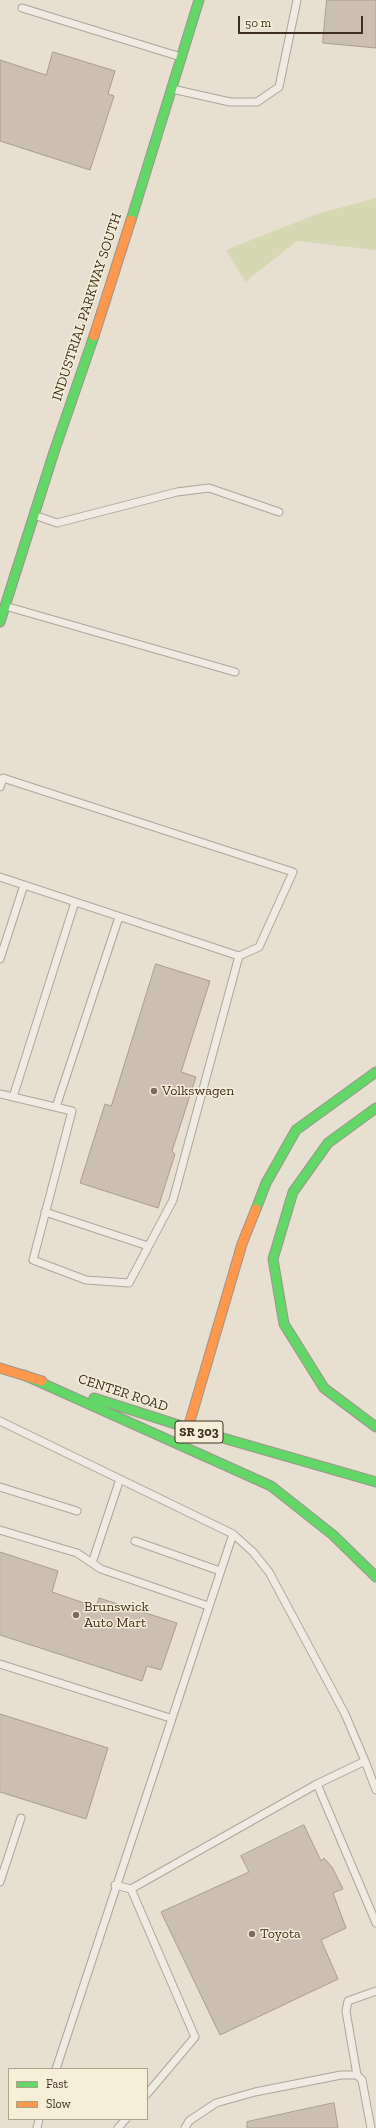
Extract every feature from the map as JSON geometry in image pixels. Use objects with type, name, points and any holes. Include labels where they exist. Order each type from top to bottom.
[{"type":"main road","name":"INDUSTRIAL PARKWAY SOUTH","points":[[0,622],[34,515],[100,320],[199,0]]},
{"type":"main road","points":[[188,1428],[242,1244],[266,1183],[296,1130],[376,1072]]},
{"type":"main road","points":[[376,1108],[328,1143],[293,1192],[274,1259],[284,1324],[324,1388],[376,1427]]},
{"type":"main road","name":"CENTER ROAD","points":[[0,1368],[188,1428],[376,1482]]},
{"type":"main road","points":[[24,1375],[272,1486],[333,1535],[376,1577]]},
{"type":"lane","points":[[171,89],[236,102],[257,102],[279,87],[297,0]]},
{"type":"lane","points":[[22,8],[181,57]]},
{"type":"lane","points":[[34,515],[57,522],[177,492],[209,488],[280,512]]},
{"type":"lane","points":[[5,606],[235,672]]},
{"type":"lane","points":[[0,787],[3,778],[293,872],[259,947],[240,956],[0,877]]},
{"type":"lane","points":[[0,959],[24,885]]},
{"type":"lane","points":[[13,1097],[75,902]]},
{"type":"lane","points":[[56,1107],[119,917]]},
{"type":"lane","points":[[0,1094],[72,1111],[33,1260],[86,1280],[129,1283],[173,1200],[240,956]]},
{"type":"lane","points":[[45,1212],[148,1246]]},
{"type":"lane","points":[[0,1421],[233,1534],[253,1552],[269,1572],[345,1714],[376,1790]]},
{"type":"lane","points":[[92,1563],[120,1479]]},
{"type":"lane","points":[[0,1487],[77,1511]]},
{"type":"lane","points":[[0,1530],[77,1553],[101,1569],[208,1606]]},
{"type":"lane","points":[[56,2068],[170,1718],[233,1534]]},
{"type":"lane","points":[[135,1541],[220,1571]]},
{"type":"lane","points":[[0,1664],[170,1718]]},
{"type":"lane","points":[[115,1885],[131,1889],[317,1784],[365,1761]]},
{"type":"lane","points":[[317,1784],[376,1923]]},
{"type":"lane","points":[[0,1882],[21,1818]]},
{"type":"lane","points":[[131,1889],[195,2037],[148,2093]]},
{"type":"lane","points":[[357,2076],[346,2011],[348,2001],[376,1991]]},
{"type":"lane","points":[[185,2128],[189,2121],[216,2103],[255,2092],[341,2075],[357,2076],[362,2080],[371,2128]]},
{"type":"lane","points":[[118,2128],[125,2120]]},
{"type":"green space","points":[[376,198],[376,250],[297,241],[245,282],[226,250],[317,214]]},
{"type":"building","points":[[327,0],[376,0],[376,48],[323,43]]},
{"type":"building","points":[[53,52],[115,71],[108,94],[114,96],[90,170],[0,141],[0,60],[46,75]]},
{"type":"building","name":"Volkswagen","points":[[156,964],[210,981],[181,1072],[196,1077],[172,1151],[175,1154],[158,1208],[80,1183],[105,1104],[111,1106]]},
{"type":"building","name":"Brunswick Auto Mart","points":[[0,1552],[58,1571],[52,1592],[96,1607],[99,1598],[177,1623],[161,1670],[147,1666],[142,1681],[0,1635]]},
{"type":"building","points":[[0,1714],[108,1748],[86,1819],[0,1792]]},
{"type":"building","name":"Toyota","points":[[304,1825],[321,1861],[324,1858],[332,1867],[343,1889],[333,1893],[346,1928],[321,1940],[338,1979],[220,2035],[161,1912],[249,1872],[241,1856]]},
{"type":"building","points":[[334,2103],[338,2128],[247,2128],[247,2122]]},
{"type":"traffic: fast","points":[[131,220],[199,0]]},
{"type":"traffic: fast","points":[[0,622],[54,452],[94,336]]},
{"type":"traffic: fast","points":[[256,1209],[266,1183],[296,1130],[376,1072]]},
{"type":"traffic: fast","points":[[376,1108],[328,1143],[293,1192],[273,1259],[284,1324],[324,1388],[376,1427]]},
{"type":"traffic: fast","points":[[24,1375],[271,1486],[333,1535],[376,1577]]},
{"type":"traffic: fast","points":[[94,1398],[188,1428],[376,1482]]},
{"type":"traffic: slow","points":[[94,336],[131,220]]},
{"type":"traffic: slow","points":[[188,1428],[242,1244],[256,1209]]},
{"type":"traffic: slow","points":[[0,1368],[42,1381]]},
{"type":"place","name":"Volkswagen","points":[[154,1091]]},
{"type":"place","name":"Brunswick Auto Mart","points":[[76,1615]]},
{"type":"place","name":"Toyota","points":[[252,1934]]}]
